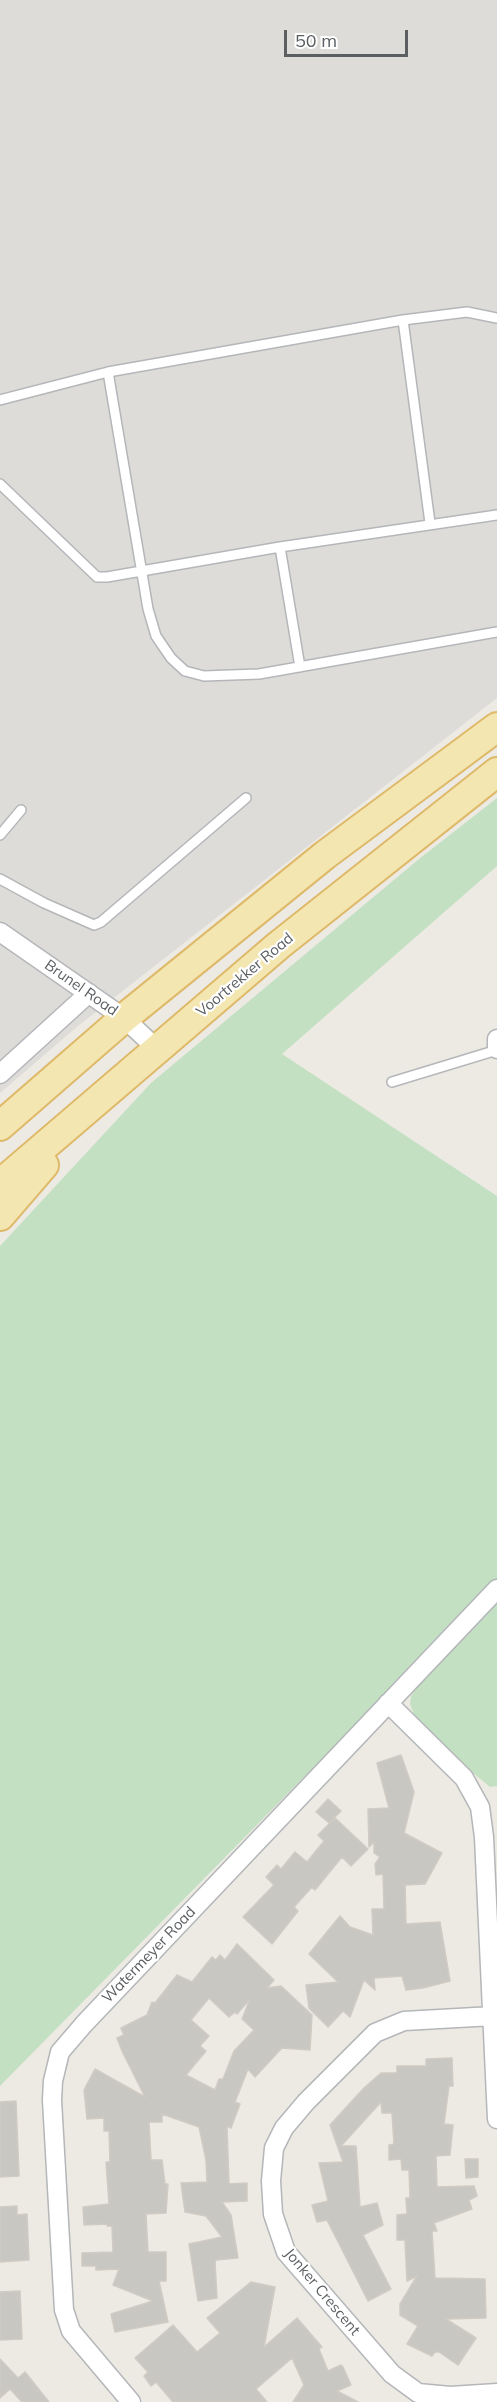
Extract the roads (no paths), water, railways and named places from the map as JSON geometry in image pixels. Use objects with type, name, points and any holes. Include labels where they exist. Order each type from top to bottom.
[{"type":"main road","points":[[0,1126],[124,1018],[326,855],[497,727]]},
{"type":"main road","name":"Voortrekker Road","points":[[0,1184],[90,1110],[279,945],[497,772]]},
{"type":"main road","points":[[0,1216],[90,1110]]},
{"type":"street","name":"Brunel Road","points":[[0,932],[124,1018],[158,1050]]},
{"type":"street","points":[[0,1074],[89,993]]},
{"type":"street","points":[[497,1039],[497,1049]]},
{"type":"street","name":"Watermeyer Road","points":[[131,2402],[71,2331],[64,2310],[52,2100],[56,2062],[64,2047],[84,2024],[497,1589]]},
{"type":"street","points":[[388,1703],[464,1778],[480,1807],[497,2119]]},
{"type":"street","name":"Jonker Crescent","points":[[493,2016],[404,2021],[375,2033],[306,2102],[284,2128],[274,2148],[271,2181],[273,2214],[286,2252],[392,2374],[418,2393],[450,2396],[497,2393]]},
{"type":"lane","points":[[0,400],[108,372],[403,320],[467,312],[497,318]]},
{"type":"lane","points":[[403,320],[430,523]]},
{"type":"lane","points":[[108,372],[140,572],[156,636],[171,658],[185,671],[204,676],[231,676],[300,667],[497,632]]},
{"type":"lane","points":[[0,484],[97,577],[140,572],[430,523],[497,515]]},
{"type":"lane","points":[[280,547],[300,667]]},
{"type":"lane","points":[[0,879],[44,903],[94,925],[101,922],[246,798]]},
{"type":"lane","points":[[0,835],[21,810]]},
{"type":"lane","points":[[392,1082],[497,1049]]}]
